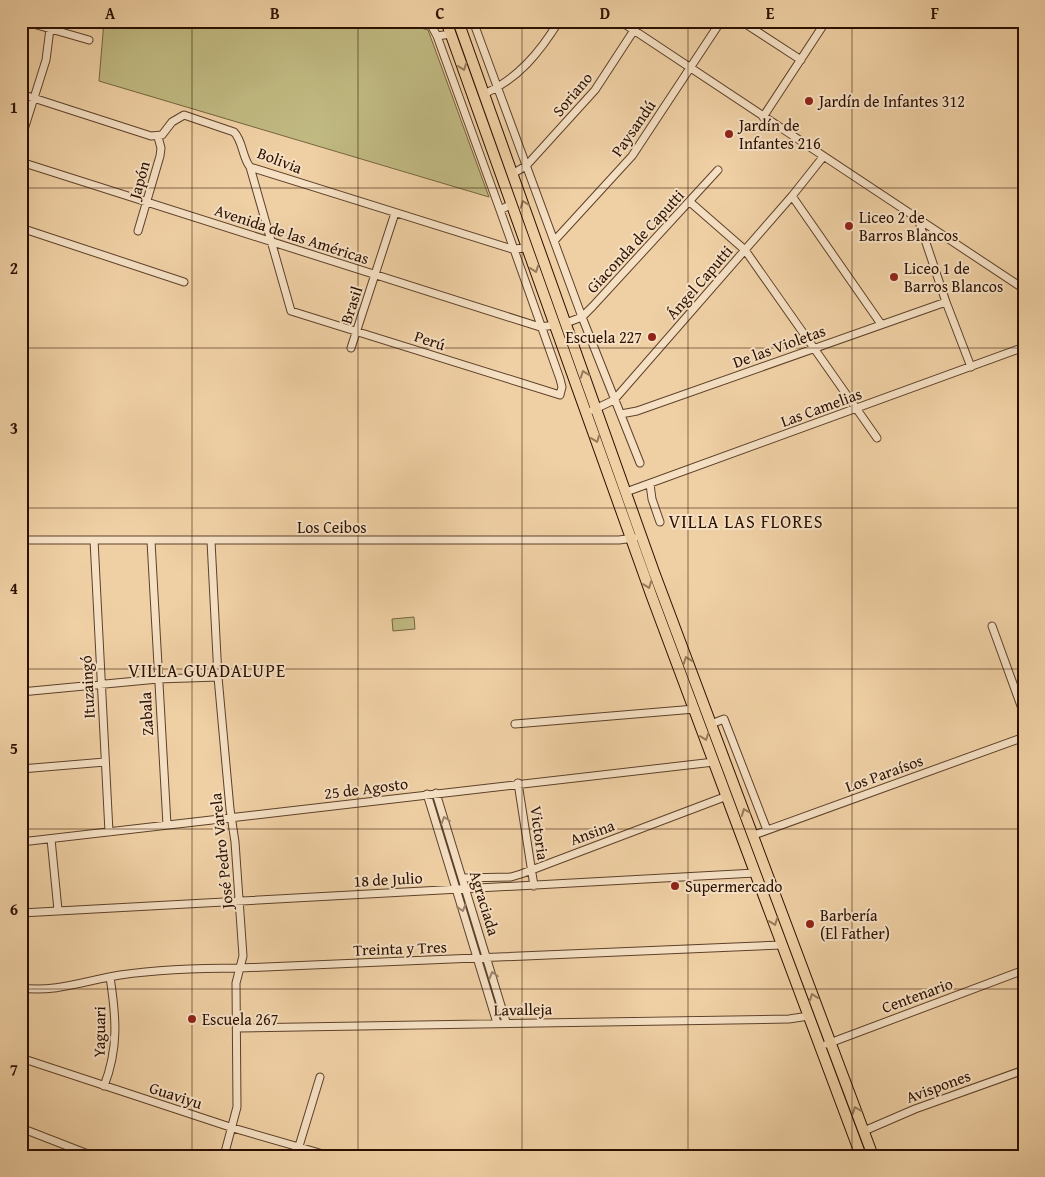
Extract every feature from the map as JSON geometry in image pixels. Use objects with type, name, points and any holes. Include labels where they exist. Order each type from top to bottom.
[{"type":"highway","points":[[446,21],[528,248],[597,409],[626,492],[636,537],[694,709],[782,945],[809,1016],[825,1044],[864,1131],[873,1156]]},
{"type":"highway","points":[[458,21],[512,174],[586,412],[754,834],[862,1156]]},
{"type":"street","points":[[23,21],[50,25],[89,40]]},
{"type":"street","points":[[429,21],[438,36],[507,228],[512,249],[540,327]]},
{"type":"street","points":[[473,21],[582,317],[640,463]]},
{"type":"street","points":[[484,94],[498,88],[513,77],[533,57],[560,21]]},
{"type":"street","points":[[620,21],[1024,289]]},
{"type":"street","name":"Soriano","points":[[512,174],[526,166],[595,90],[640,21]]},
{"type":"street","name":"Paysandú","points":[[554,240],[632,156],[721,21]]},
{"type":"street","points":[[742,21],[801,60]]},
{"type":"street","points":[[763,117],[826,21]]},
{"type":"street","points":[[21,139],[46,60],[50,25]]},
{"type":"street","points":[[438,36],[451,34]]},
{"type":"street","points":[[21,94],[158,137]]},
{"type":"street","name":"Bolivia","points":[[158,137],[166,132],[177,118],[189,116],[234,132],[239,136],[246,162],[250,167],[512,249],[528,248]]},
{"type":"street","name":"Japón","points":[[138,231],[161,148],[158,137]]},
{"type":"street","name":"Ángel Caputti","points":[[586,412],[597,409],[614,400],[746,250],[823,157]]},
{"type":"street","name":"Avenida de las Américas","points":[[21,162],[540,327],[560,324]]},
{"type":"street","points":[[250,167],[271,241]]},
{"type":"street","name":"Giaconda de Caputti","points":[[560,324],[582,317],[718,170]]},
{"type":"street","points":[[792,196],[881,324]]},
{"type":"street","points":[[690,202],[746,250],[877,438]]},
{"type":"street","points":[[500,210],[512,204]]},
{"type":"street","name":"Brasil","points":[[351,348],[396,213]]},
{"type":"street","points":[[917,219],[971,367]]},
{"type":"street","points":[[21,228],[184,282]]},
{"type":"street","name":"Perú","points":[[271,241],[292,311],[560,395],[562,387],[560,379],[540,327]]},
{"type":"street","name":"De las Violetas","points":[[621,414],[637,411],[946,302]]},
{"type":"street","name":"Las Camelias","points":[[626,492],[1024,347]]},
{"type":"street","points":[[650,484],[652,499],[660,522]]},
{"type":"street","name":"Los Ceibos","points":[[21,540],[211,541],[636,537]]},
{"type":"street","name":"Ituzaingó","points":[[94,540],[110,832]]},
{"type":"street","name":"Zabala","points":[[151,541],[167,825]]},
{"type":"street","name":"José Pedro Varela","points":[[211,541],[218,677],[240,902],[243,956],[236,983],[238,1096],[233,1128],[224,1156]]},
{"type":"street","points":[[992,626],[1024,714]]},
{"type":"street","points":[[21,692],[158,679],[218,677]]},
{"type":"street","points":[[515,724],[694,709]]},
{"type":"street","points":[[711,724],[724,719],[767,830]]},
{"type":"street","name":"Los Paraísos","points":[[754,834],[1024,737]]},
{"type":"street","points":[[21,769],[105,762]]},
{"type":"street","name":"25 de Agosto","points":[[21,842],[714,762]]},
{"type":"street","name":"Victoria","points":[[518,784],[534,886]]},
{"type":"street","name":"Agraciada","points":[[436,793],[506,1022]]},
{"type":"street","name":"Agraciada","points":[[427,794],[496,1022]]},
{"type":"street","name":"Ansina","points":[[463,878],[511,877],[727,796]]},
{"type":"street","points":[[51,839],[58,910]]},
{"type":"street","name":"18 de Julio","points":[[21,913],[755,873]]},
{"type":"street","name":"Treinta y Tres","points":[[21,988],[49,989],[110,977],[187,967],[240,968],[782,945]]},
{"type":"street","name":"Centenario","points":[[825,1044],[1024,970]]},
{"type":"street","name":"Yaguari","points":[[104,1086],[113,1064],[115,1037],[110,977]]},
{"type":"street","name":"Lavalleja","points":[[237,1028],[496,1022],[789,1019],[809,1016]]},
{"type":"street","name":"Guaviyu","points":[[21,1058],[41,1062],[104,1086],[233,1128],[323,1154]]},
{"type":"street","name":"Avispones","points":[[864,1131],[915,1109],[1024,1070]]},
{"type":"street","points":[[296,1156],[320,1076]]},
{"type":"street","points":[[21,1128],[93,1156]]},
{"type":"shaded area","points":[[104,21],[395,21],[428,30],[489,197],[99,81]]},
{"type":"shaded area","points":[[642,557],[802,981],[792,959]]},
{"type":"shaded area","points":[[414,617],[415,629],[393,631],[392,619]]},
{"type":"place","name":"Jardín de Infantes 312","points":[[809,101]]},
{"type":"place","name":"Jardín de Infantes 216","points":[[729,134]]},
{"type":"place","name":"Liceo 2 de Barros Blancos","points":[[849,226]]},
{"type":"place","name":"Liceo 1 de Barros Blancos","points":[[894,277]]},
{"type":"place","name":"Escuela 227","points":[[652,337]]},
{"type":"place","name":"Supermercado","points":[[675,886]]},
{"type":"place","name":"Barbería (El Father)","points":[[810,924]]},
{"type":"place","name":"Escuela 267","points":[[192,1019]]},
{"type":"district","name":"VILLA LAS FLORES","points":[[746,522]]},
{"type":"district","name":"VILLA GUADALUPE","points":[[207,671]]}]
